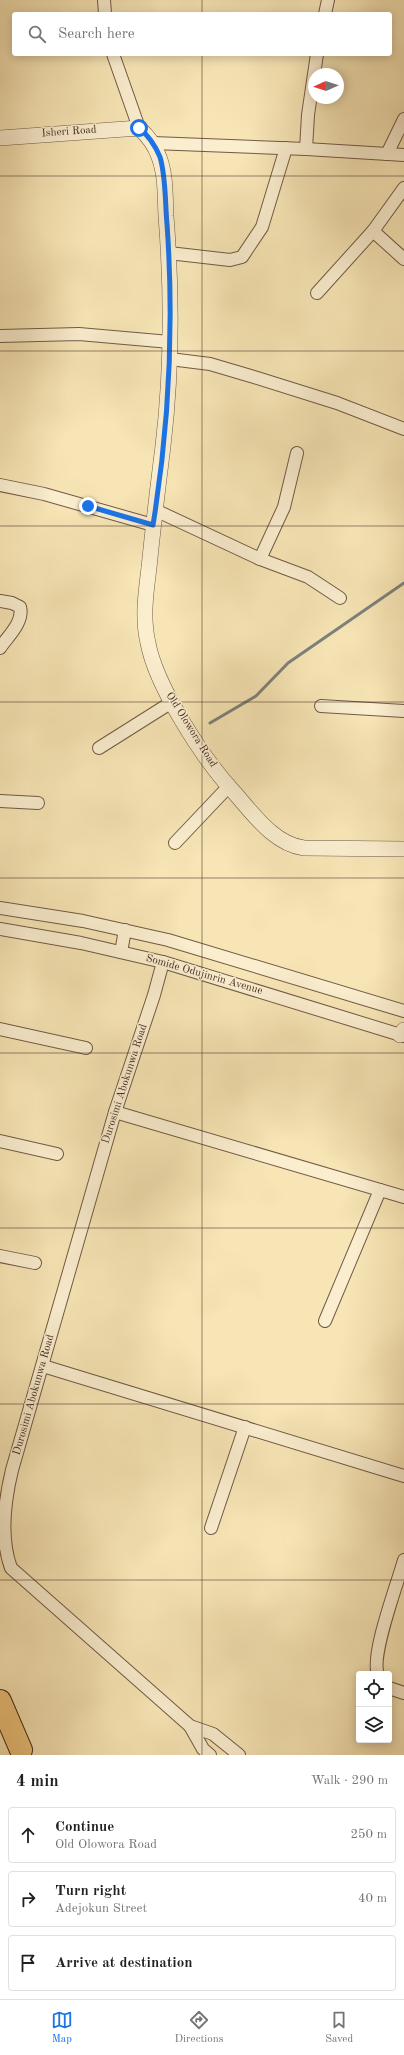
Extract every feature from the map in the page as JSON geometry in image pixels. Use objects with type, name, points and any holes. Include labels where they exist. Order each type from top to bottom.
[{"type":"highway","points":[[0,1701],[24,1753]]},
{"type":"highway","points":[[0,1731],[24,1753]]},
{"type":"street","points":[[104,0],[105,12]]},
{"type":"street","points":[[325,12],[328,0]]},
{"type":"street","name":"Old Olowora Road","points":[[114,56],[139,128],[153,143],[160,158],[169,253],[170,359],[163,443],[146,594],[145,625],[148,644],[156,668],[172,702],[210,762],[229,786],[280,841],[292,846],[404,849]]},
{"type":"street","points":[[306,149],[308,116],[317,56]]},
{"type":"street","points":[[387,154],[404,119]]},
{"type":"street","name":"Isheri Road","points":[[0,138],[139,128]]},
{"type":"street","points":[[153,143],[286,148],[404,155]]},
{"type":"street","points":[[169,253],[230,260],[242,257],[262,227],[286,148]]},
{"type":"street","points":[[317,293],[373,231],[404,188]]},
{"type":"street","points":[[373,231],[404,259]]},
{"type":"street","points":[[0,336],[79,334],[170,342]]},
{"type":"street","points":[[170,359],[210,364],[254,377],[337,403],[404,429]]},
{"type":"street","points":[[260,560],[284,507],[297,453]]},
{"type":"street","points":[[0,485],[44,494],[153,525]]},
{"type":"street","points":[[156,510],[260,560],[308,577],[340,598]]},
{"type":"street","points":[[0,601],[12,603],[20,607],[22,614],[19,621],[0,648]]},
{"type":"street","points":[[99,748],[172,702]]},
{"type":"street","points":[[321,706],[404,711]]},
{"type":"street","points":[[175,843],[229,786]]},
{"type":"street","points":[[0,801],[38,803]]},
{"type":"street","points":[[0,908],[83,921],[168,940],[404,1011]]},
{"type":"street","name":"Somide Odujinrin Avenue","points":[[0,929],[121,952],[163,962],[403,1034]]},
{"type":"street","points":[[121,952],[125,930]]},
{"type":"street","name":"Durosimi Abokunwa Road","points":[[163,962],[154,995],[115,1112],[12,1470],[3,1508],[0,1541],[4,1558],[11,1568],[190,1726],[213,1734],[239,1755]]},
{"type":"street","points":[[0,1029],[86,1048]]},
{"type":"street","points":[[115,1112],[404,1197]]},
{"type":"street","points":[[0,1141],[57,1154]]},
{"type":"street","points":[[325,1321],[380,1190]]},
{"type":"street","points":[[0,1256],[35,1263]]},
{"type":"street","points":[[43,1366],[404,1476]]},
{"type":"street","points":[[211,1528],[245,1427]]},
{"type":"street","points":[[378,1671],[377,1662],[382,1634],[404,1560]]},
{"type":"street","points":[[392,1689],[404,1693]]},
{"type":"street","points":[[190,1726],[202,1749],[210,1755]]},
{"type":"waterway","points":[[210,723],[256,696],[288,663],[404,583]]},
{"type":"route","points":[[88,506],[153,525],[156,510],[170,359],[169,253],[160,158],[153,143],[139,128]]}]
